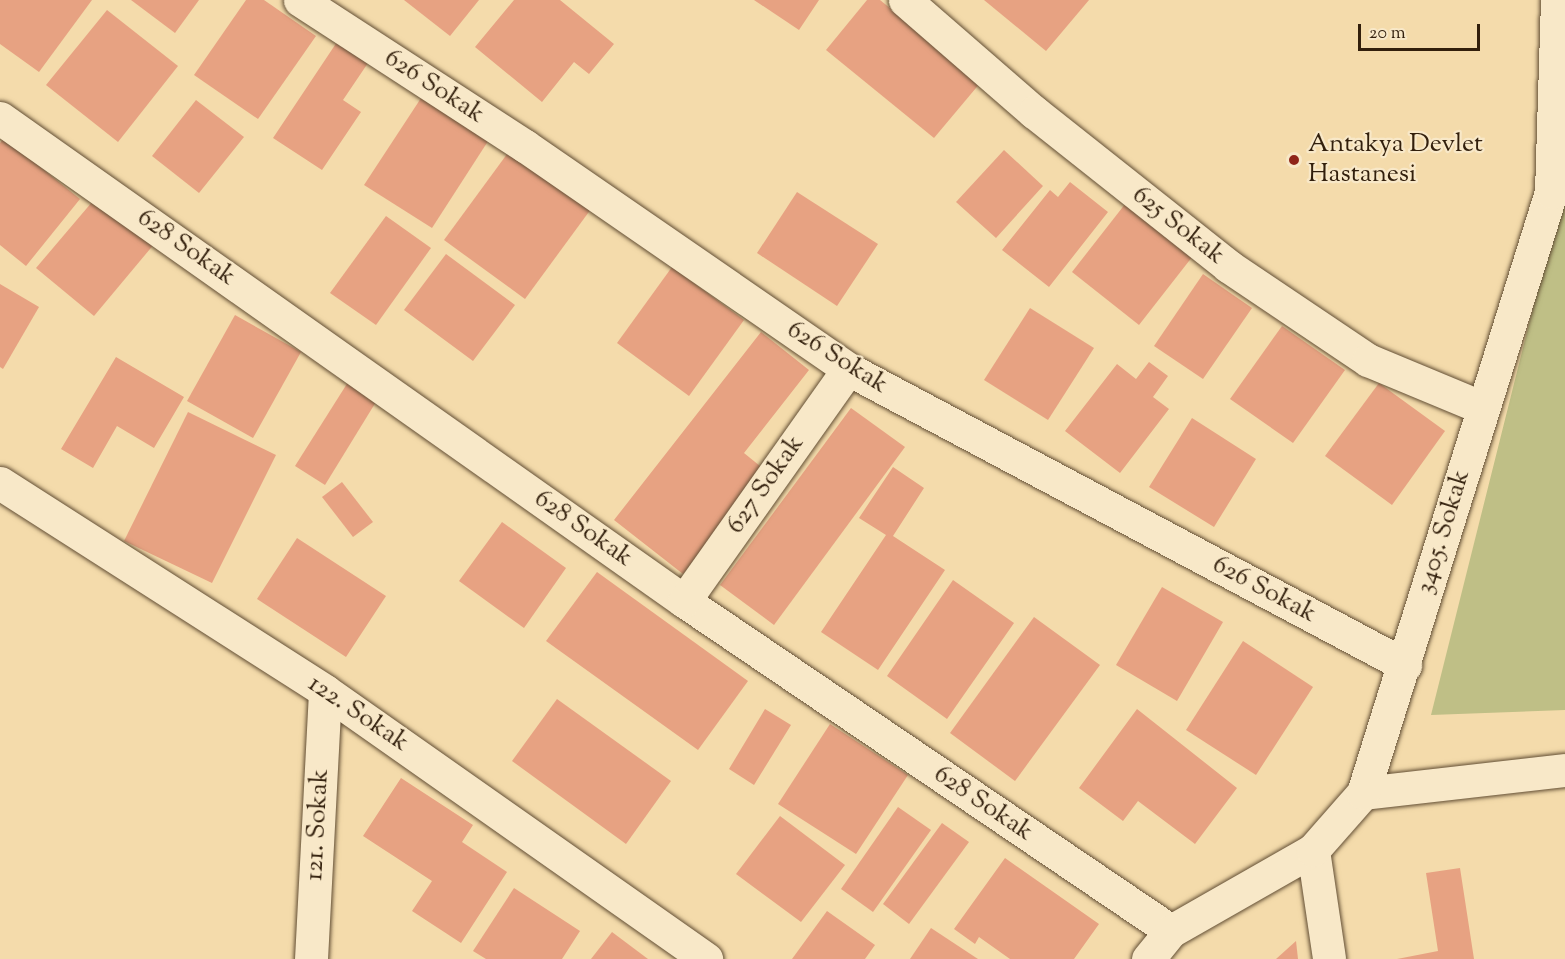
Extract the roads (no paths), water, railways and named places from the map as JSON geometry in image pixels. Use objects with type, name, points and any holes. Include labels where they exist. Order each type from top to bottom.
[{"type":"street","name":"626 Sokak","points":[[300,0],[525,146],[848,369],[1404,665]]},
{"type":"street","name":"625 Sokak","points":[[905,0],[1035,112],[1228,266],[1368,360],[1481,407]]},
{"type":"street","name":"3405. Sokak","points":[[1148,959],[1171,931],[1312,850],[1363,793],[1481,407],[1551,192],[1557,0]]},
{"type":"street","name":"628 Sokak","points":[[0,118],[684,601],[1171,931]]},
{"type":"street","name":"627 Sokak","points":[[684,601],[848,369]]},
{"type":"street","name":"122. Sokak","points":[[0,483],[325,691],[706,959]]},
{"type":"street","name":"121. Sokak","points":[[310,959],[325,691]]},
{"type":"street","points":[[1363,793],[1565,770]]},
{"type":"street","points":[[1312,850],[1329,959]]},
{"type":"place","name":"Antakya Devlet Hastanesi","points":[[1294,160]]}]
